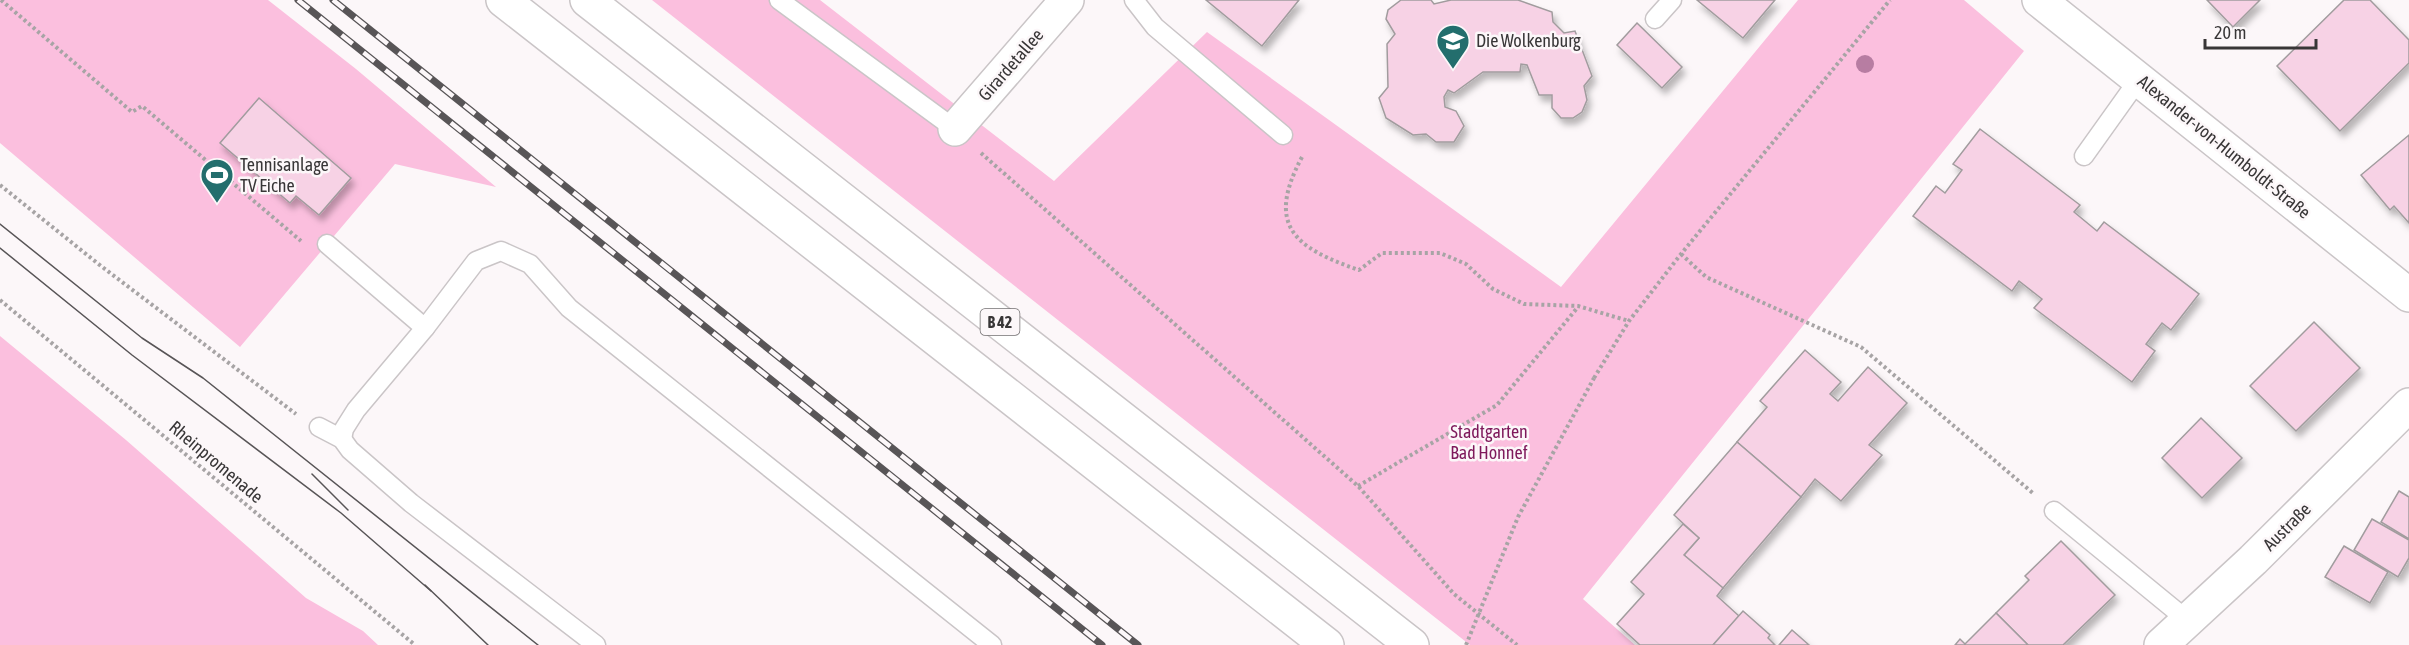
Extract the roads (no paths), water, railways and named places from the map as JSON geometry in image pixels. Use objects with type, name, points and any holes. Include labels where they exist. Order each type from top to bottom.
[{"type":"main road","points":[[503,0],[1327,645]]},
{"type":"main road","name":"B 42","points":[[587,0],[1412,645]]},
{"type":"main road","name":"Girardetallee","points":[[955,129],[1066,0]]},
{"type":"main road","name":"Alexander-von-Humboldt-Straße","points":[[2039,0],[2409,294]]},
{"type":"main road","name":"Austraße","points":[[2161,645],[2253,560],[2409,405]]},
{"type":"lane","points":[[779,0],[955,129]]},
{"type":"lane","points":[[1134,0],[1155,27],[1283,135]]},
{"type":"lane","points":[[1655,19],[1672,0]]},
{"type":"lane","points":[[2084,156],[2139,79]]},
{"type":"lane","points":[[327,244],[425,328]]},
{"type":"lane","points":[[342,439],[344,429],[356,410],[425,328],[476,261],[501,251],[530,264],[569,308],[992,645]]},
{"type":"lane","points":[[319,427],[342,439],[350,450],[411,503],[596,645]]},
{"type":"lane","points":[[2054,510],[2187,620]]},
{"type":"tram line","points":[[0,224],[142,338],[203,378],[538,645]]},
{"type":"tram line","points":[[0,248],[132,355],[341,513],[431,591]]},
{"type":"tram line","points":[[312,474],[348,510]]},
{"type":"tram line","points":[[425,585],[488,645]]},
{"type":"railway","points":[[298,0],[1102,645]]},
{"type":"railway","points":[[333,0],[1138,645]]},
{"type":"place","name":"Die Wolkenburg","points":[[1453,70]]},
{"type":"place","name":"Tennisanlage TV Eiche","points":[[217,204]]},
{"type":"park label","name":"Stadtgarten Bad Honnef","points":[[1489,442]]}]
